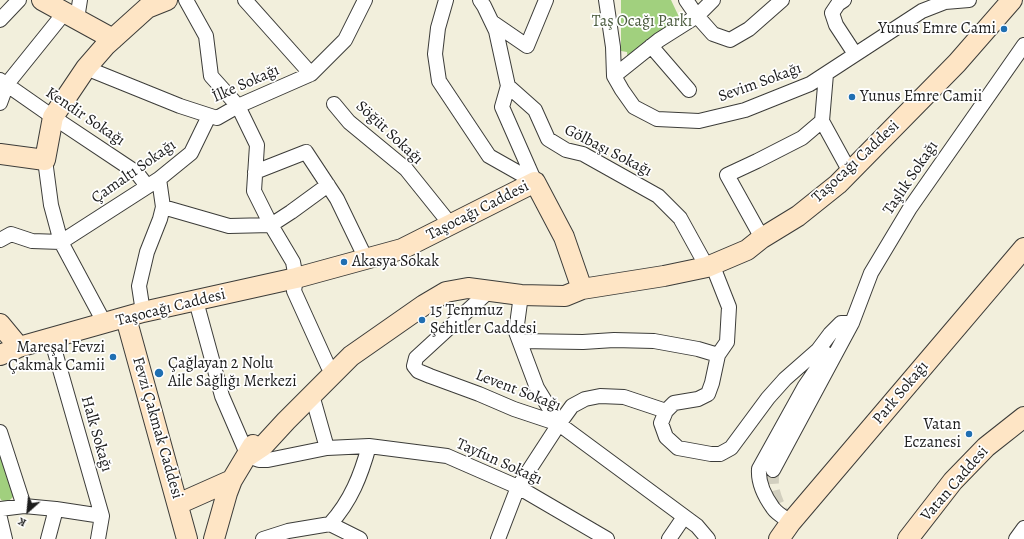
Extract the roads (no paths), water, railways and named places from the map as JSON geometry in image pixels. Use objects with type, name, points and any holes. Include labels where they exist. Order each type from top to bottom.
[{"type":"street","points":[[0,20],[19,0]]},
{"type":"street","points":[[42,0],[74,11],[113,39]]},
{"type":"street","points":[[105,324],[62,242],[51,206],[44,160],[53,117],[86,68],[106,45],[149,4],[167,0]]},
{"type":"street","points":[[186,0],[206,36],[211,76],[238,106],[257,145],[254,191],[271,225],[294,262],[296,278],[294,291],[328,366]]},
{"type":"street","points":[[245,0],[311,74]]},
{"type":"street","name":"İlke Sokağı","points":[[86,68],[180,106],[217,118],[238,106],[311,74],[345,40],[365,0]]},
{"type":"street","points":[[446,0],[438,28],[435,54],[439,81],[489,156],[535,182]]},
{"type":"street","points":[[480,0],[496,31],[508,86],[502,107],[535,182]]},
{"type":"street","points":[[492,22],[527,46],[546,0]]},
{"type":"street","name":"Sevim Sokağı","points":[[606,0],[613,47],[614,76],[634,107],[657,119],[699,121],[745,110],[810,84],[922,11],[945,2],[969,0]]},
{"type":"street","points":[[686,0],[697,16],[713,34],[730,40],[749,29],[782,0]]},
{"type":"street","points":[[614,76],[651,46],[697,16],[713,0]]},
{"type":"street","points":[[844,0],[838,4],[832,13],[836,25],[855,54]]},
{"type":"street","name":"Taşocağı Caddesi","points":[[0,355],[19,347],[134,315],[296,278],[402,249],[535,182],[564,237],[582,289],[664,276],[710,266],[747,250],[762,238],[798,216],[838,184],[957,63],[1012,0]]},
{"type":"street","points":[[0,103],[4,82],[74,11]]},
{"type":"street","name":"Taşlık Sokağı","points":[[773,470],[852,323],[871,273],[910,208],[1024,45]]},
{"type":"street","points":[[651,46],[689,90]]},
{"type":"street","points":[[826,74],[822,121],[850,172]]},
{"type":"street","name":"Kendir Sokağı","points":[[4,82],[53,117],[153,182]]},
{"type":"street","name":"Gölbaşı Sokağı","points":[[508,86],[535,110],[548,139],[566,150],[583,154],[658,196],[680,218],[710,266],[730,307],[728,342],[718,355],[708,394],[698,399],[674,403],[666,410]]},
{"type":"street","name":"Söğüt Sokağı","points":[[334,104],[349,122],[406,168],[451,225]]},
{"type":"street","name":"Çamaltı Sokağı","points":[[62,242],[153,182],[191,153],[208,116]]},
{"type":"street","points":[[762,238],[727,175],[802,138],[822,121]]},
{"type":"street","points":[[255,172],[306,152],[337,199],[366,259]]},
{"type":"street","points":[[0,154],[44,160]]},
{"type":"street","points":[[134,315],[147,252],[163,207],[153,182]]},
{"type":"street","points":[[163,207],[229,226],[271,225],[292,212],[328,185]]},
{"type":"street","points":[[0,240],[11,234],[32,240],[62,242]]},
{"type":"street","name":"Park Sokağı","points":[[779,539],[791,522],[1024,248]]},
{"type":"street","points":[[214,539],[227,492],[232,480],[248,456],[257,438],[286,407],[355,341],[422,294],[445,282],[467,278],[520,284],[567,285],[582,289]]},
{"type":"street","points":[[248,456],[263,446],[350,356],[424,305],[446,292],[468,288],[521,295],[565,296],[582,289]]},
{"type":"street","name":"Levent Sokağı","points":[[489,291],[416,358],[414,366],[418,371],[514,409],[559,424],[696,526],[708,539]]},
{"type":"street","points":[[521,295],[516,332],[537,388],[559,424]]},
{"type":"street","points":[[196,301],[222,396],[248,456]]},
{"type":"street","name":"Fevzi Çakmak Caddesi","points":[[134,315],[187,539]]},
{"type":"street","points":[[498,539],[518,487],[572,406],[585,399],[600,396],[624,397],[666,410],[662,423],[666,437],[678,448],[711,454],[720,454],[731,448],[768,398],[785,379],[818,350],[830,334],[841,323],[852,323]]},
{"type":"street","points":[[0,324],[19,347]]},
{"type":"street","name":"Halk Sokağı","points":[[51,338],[102,516],[98,539]]},
{"type":"street","name":"Taşlık Sokağı","points":[[791,522],[773,509],[758,478],[759,469],[806,386],[830,348],[843,339]]},
{"type":"street","points":[[520,341],[654,341],[698,349],[718,355]]},
{"type":"street","points":[[312,395],[327,448]]},
{"type":"street","name":"Vatan Caddesi","points":[[908,539],[953,481],[986,447],[1021,424]]},
{"type":"street","points":[[0,432],[24,506]]},
{"type":"street","points":[[330,524],[345,506],[352,494],[360,476],[369,446]]},
{"type":"street","name":"Tayfun Sokağı","points":[[248,456],[259,460],[268,460],[327,448],[369,446],[447,456],[518,487],[608,539]]},
{"type":"street","points":[[178,504],[232,480]]},
{"type":"street","points":[[0,509],[24,506],[102,516]]},
{"type":"street","points":[[48,539],[56,509]]},
{"type":"street","points":[[669,539],[684,517]]},
{"type":"street","points":[[0,518],[5,539]]},
{"type":"street","points":[[263,539],[288,531],[330,524],[360,539]]},
{"type":"tunnel","points":[[773,470],[772,487],[782,514]]},
{"type":"place","name":"Yunus Emre Cami","points":[[1004,29]]},
{"type":"place","name":"Yunus Emre Camii","points":[[852,97]]},
{"type":"place","name":"Akasya Sokak","points":[[344,262]]},
{"type":"place","name":"15 Temmuz Şehitler Caddesi","points":[[422,320]]},
{"type":"place","name":"Mareşal Fevzi Çakmak Camii","points":[[113,357]]},
{"type":"place","name":"Çağlayan 2 Nolu Aile Sağlığı Merkezi","points":[[159,373]]},
{"type":"place","name":"Vatan Eczanesi","points":[[969,434]]},
{"type":"park label","name":"Taş Ocağı Parkı","points":[[642,22]]}]
